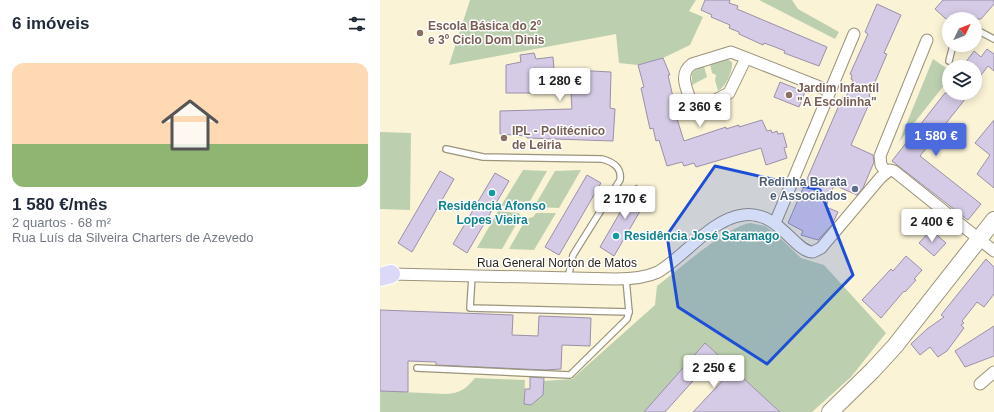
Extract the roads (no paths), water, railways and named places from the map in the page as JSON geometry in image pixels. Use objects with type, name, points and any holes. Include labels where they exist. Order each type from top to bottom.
[{"type":"main road","points":[[830,412],[888,354],[994,220]]},
{"type":"street","points":[[775,223],[854,34]]},
{"type":"street","points":[[927,40],[880,156],[881,165],[886,172],[890,170],[894,171],[994,251]]},
{"type":"street","points":[[746,58],[732,89],[726,96],[700,108],[692,104],[684,80],[684,72],[692,64],[731,52],[746,58],[830,92]]},
{"type":"street","name":"Rua General Norton de Matos","points":[[384,274],[626,279],[642,277],[659,271],[706,234],[741,215],[756,215],[775,223],[804,249],[811,252],[817,250],[886,172]]},
{"type":"street","points":[[980,384],[994,372]]},
{"type":"lane","points":[[982,33],[994,39]]},
{"type":"lane","points":[[446,149],[483,157],[602,160],[616,165],[620,171],[620,180],[573,255],[568,278]]},
{"type":"lane","points":[[472,276],[470,308],[629,312]]},
{"type":"lane","points":[[417,368],[570,375],[623,325],[627,319],[629,312],[626,279]]},
{"type":"place","name":"Escola Básica do 2º e 3º Ciclo Dom Dinis","points":[[420,33]]},
{"type":"place","name":"Jardim Infantil \"A Escolinha\"","points":[[789,95]]},
{"type":"place","name":"IPL - Politécnico de Leiria","points":[[504,138]]},
{"type":"place","name":"Redinha Barata e Associados","points":[[855,189]]},
{"type":"place","name":"Residência Afonso Lopes Vieira","points":[[492,193]]},
{"type":"place","name":"Residência José Saramago","points":[[616,236]]}]
